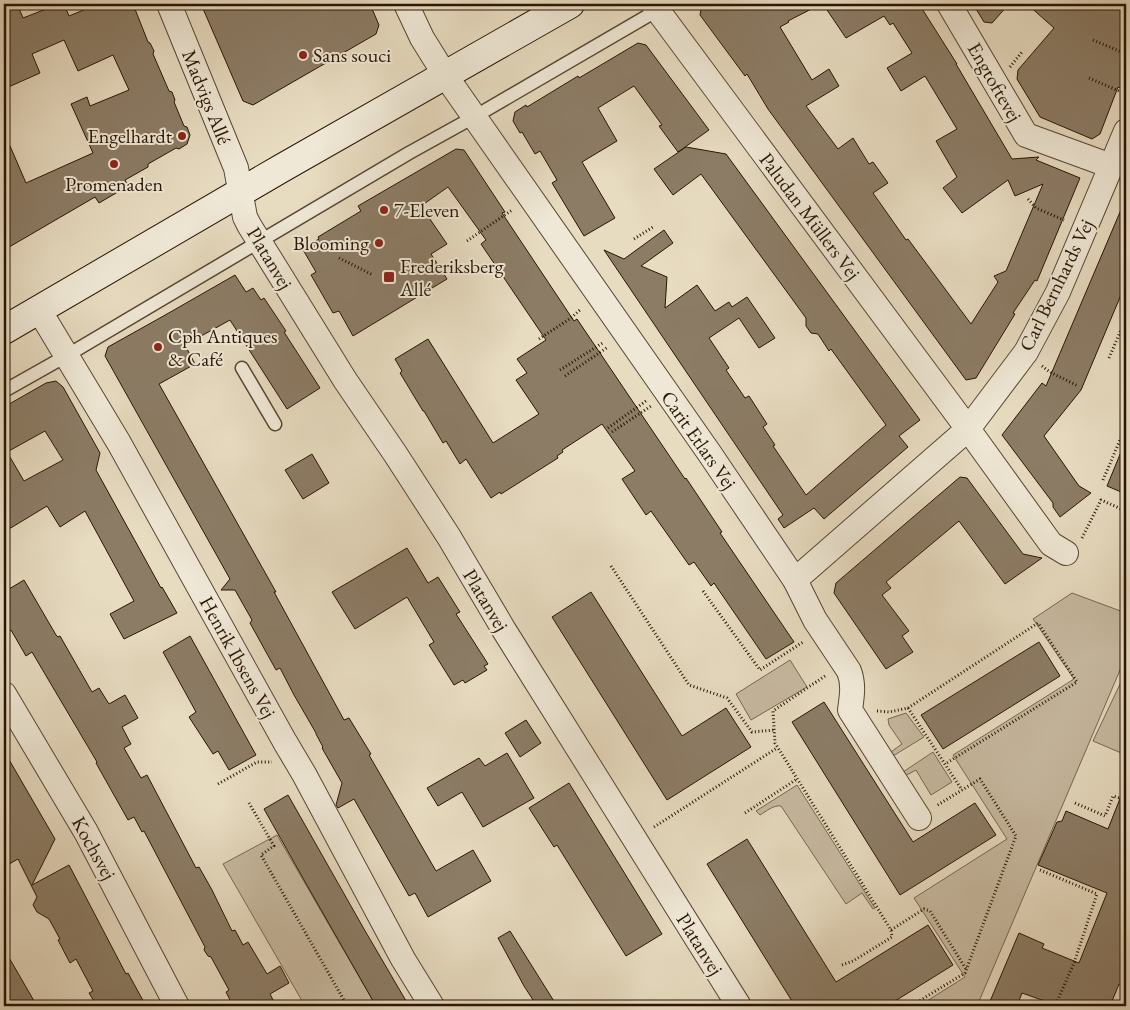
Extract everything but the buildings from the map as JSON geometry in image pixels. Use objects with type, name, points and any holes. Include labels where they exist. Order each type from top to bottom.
[{"type":"street","name":"Madvigs Allé","points":[[169,4],[233,160],[240,193]]},
{"type":"street","name":"Carit Etlars Vej","points":[[406,4],[422,38],[445,76],[795,580],[815,620],[844,663],[852,680],[853,691],[850,710],[919,818]]},
{"type":"street","points":[[4,330],[570,4]]},
{"type":"street","name":"Engtoftevej","points":[[949,4],[1026,135],[1111,166]]},
{"type":"street","name":"Paludan Müllers Vej","points":[[659,6],[968,429]]},
{"type":"street","name":"Carl Bernhards Vej","points":[[795,580],[968,429],[1026,352],[1058,292],[1126,131]]},
{"type":"street","name":"Platanvej","points":[[240,193],[245,217],[258,241],[345,380],[445,530],[504,630],[739,1006]]},
{"type":"street","name":"Henrik Ibsens Vej","points":[[39,310],[119,443],[297,761],[403,959],[432,1006]]},
{"type":"street","points":[[968,429],[1051,544],[1074,549]]},
{"type":"street","name":"Kochsvej","points":[[4,694],[86,832],[177,1006]]},
{"type":"lane","points":[[4,390],[66,356],[409,152],[474,117],[659,6]]},
{"type":"lane","points":[[242,368],[275,424]]},
{"type":"path","points":[[1093,40],[1126,54]]},
{"type":"path","points":[[1089,78],[1126,94]]},
{"type":"path","points":[[467,240],[530,198]]},
{"type":"path","points":[[1028,200],[1036,208],[1084,230]]},
{"type":"path","points":[[634,238],[653,227]]},
{"type":"path","points":[[339,258],[373,275]]},
{"type":"path","points":[[539,339],[571,318],[598,294]]},
{"type":"path","points":[[1110,358],[1126,318]]},
{"type":"path","points":[[560,370],[624,332]]},
{"type":"path","points":[[564,376],[624,332]]},
{"type":"path","points":[[1026,352],[1050,372],[1078,386]]},
{"type":"path","points":[[608,428],[665,391]]},
{"type":"path","points":[[612,432],[665,391]]},
{"type":"path","points":[[1103,480],[1126,426]]},
{"type":"path","points":[[1074,549],[1101,500],[1126,511]]},
{"type":"path","points":[[611,566],[689,685],[727,698],[752,732],[774,730]]},
{"type":"path","points":[[703,591],[760,670],[822,629]]},
{"type":"path","points":[[856,720],[874,711],[889,712],[908,708],[1038,623],[1077,682],[945,764]]},
{"type":"path","points":[[842,965],[853,961],[892,937],[891,930],[777,748],[775,744],[773,711],[844,663]]},
{"type":"path","points":[[908,708],[962,790]]},
{"type":"path","points":[[635,840],[777,748]]},
{"type":"path","points":[[218,784],[257,762],[297,761]]},
{"type":"path","points":[[745,813],[797,779]]},
{"type":"path","points":[[911,1006],[965,973],[1016,836],[980,779],[919,818]]},
{"type":"path","points":[[1075,803],[1105,816],[1113,796],[1126,800]]},
{"type":"path","points":[[249,803],[274,846],[261,855],[345,1002]]},
{"type":"path","points":[[1040,870],[1097,894],[1074,963],[1055,1006]]},
{"type":"path","points":[[891,930],[924,909],[930,911],[966,969]]},
{"type":"shaded area","points":[[1072,593],[1126,613],[1126,656],[977,1006],[919,1006],[965,977],[914,898],[1007,839],[953,755],[1074,679],[1033,619]]},
{"type":"shaded area","points":[[790,660],[807,687],[751,720],[736,694]]},
{"type":"shaded area","points":[[1126,678],[1126,755],[1093,741],[1122,680]]},
{"type":"shaded area","points":[[906,713],[924,737],[893,756],[888,754],[902,744],[889,725],[888,719]]},
{"type":"shaded area","points":[[933,752],[952,782],[931,795],[916,770],[903,777],[903,772]]},
{"type":"shaded area","points":[[797,785],[875,908],[873,909],[862,893],[846,904],[781,806],[773,807],[760,815],[756,811]]},
{"type":"shaded area","points":[[277,835],[376,1006],[305,1006],[223,864]]},
{"type":"place","name":"Sans souci","points":[[303,55]]},
{"type":"place","name":"Engelhardt","points":[[182,136]]},
{"type":"place","name":"Promenaden","points":[[114,164]]},
{"type":"place","name":"7-Eleven","points":[[384,210]]},
{"type":"place","name":"Blooming","points":[[379,243]]},
{"type":"place","name":"Frederiksberg Allé","points":[[389,277]]},
{"type":"place","name":"Cph Antiques & Café","points":[[158,347]]}]
